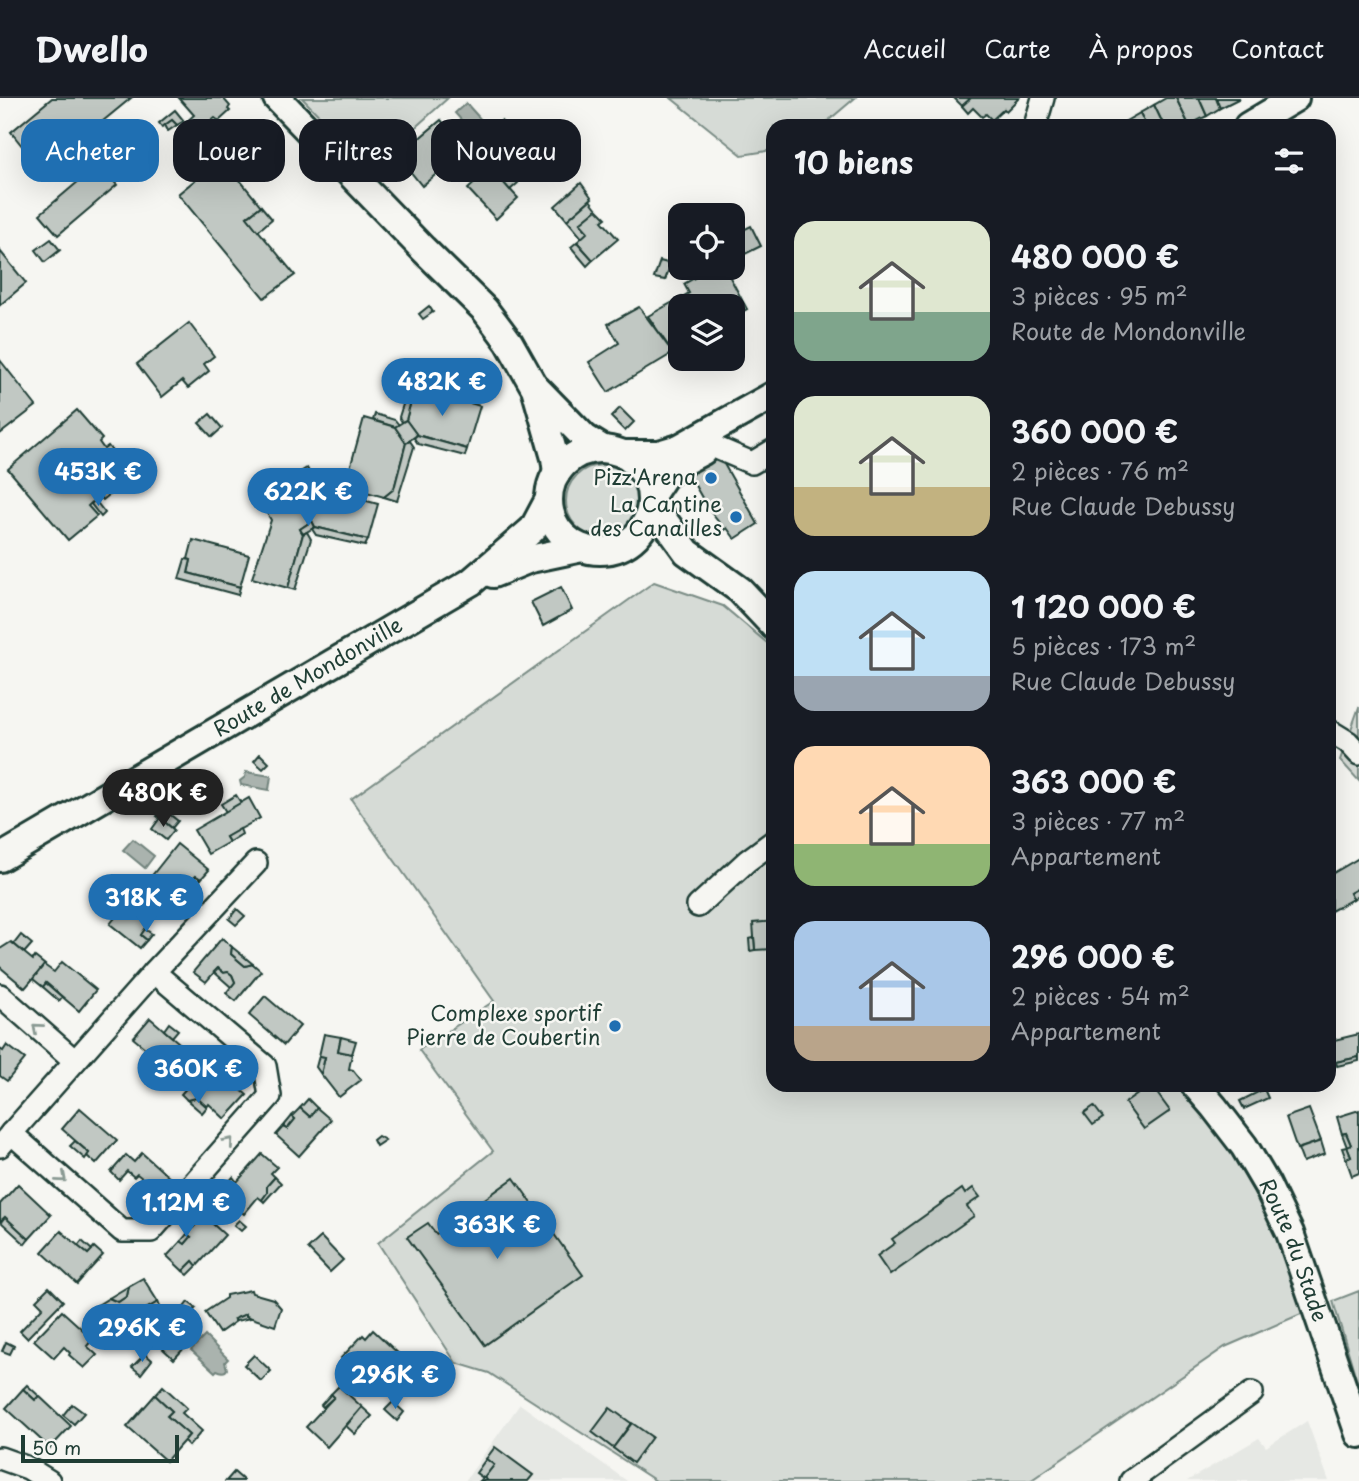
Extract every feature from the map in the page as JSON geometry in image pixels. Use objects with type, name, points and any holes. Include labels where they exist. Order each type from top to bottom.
[{"type":"main road","points":[[277,98],[485,310],[509,342],[535,388],[557,473]]},
{"type":"main road","points":[[1260,119],[1295,98]]},
{"type":"main road","points":[[535,388],[585,438],[634,461],[648,482],[652,499],[687,552],[740,590],[766,618]]},
{"type":"main road","points":[[766,399],[678,448],[659,454],[592,449],[572,457],[557,473],[550,489],[550,512],[554,524],[571,543],[582,548],[596,552],[623,547],[643,529],[649,517],[652,499],[664,476],[685,460],[766,414]]},
{"type":"main road","name":"Route de Mondonville","points":[[471,582],[533,529],[549,499]]},
{"type":"main road","points":[[623,547],[687,552]]},
{"type":"main road","name":"Route de Mondonville","points":[[0,858],[471,582],[530,559],[582,548]]},
{"type":"main road","name":"Route du Stade","points":[[1201,1092],[1244,1146],[1267,1185],[1290,1233],[1359,1434]]},
{"type":"street","points":[[1037,119],[1043,98]]},
{"type":"street","points":[[712,446],[752,463],[766,455]]},
{"type":"street","points":[[1336,735],[1348,742],[1359,754]]},
{"type":"street","points":[[698,906],[766,847]]},
{"type":"street","points":[[154,972],[265,1066],[270,1096],[151,1231],[122,1231],[6,1139],[154,972],[256,863]]},
{"type":"street","points":[[0,995],[75,1061]]},
{"type":"street","points":[[1131,1481],[1252,1393]]},
{"type":"street","points":[[0,1458],[28,1468],[49,1481]]},
{"type":"shaded area","points":[[302,98],[448,98],[417,126],[417,119],[322,119]]},
{"type":"shaded area","points":[[671,98],[855,98],[830,119],[766,119],[766,151],[742,155]]},
{"type":"shaded area","points":[[466,103],[480,119],[460,119],[455,113]]},
{"type":"shaded area","points":[[602,465],[622,471],[632,481],[638,501],[632,521],[622,531],[602,537],[582,531],[572,521],[566,501],[572,481],[582,471]]},
{"type":"shaded area","name":"Complexe sportif Pierre de Coubertin","points":[[654,582],[723,606],[766,642],[766,1092],[1182,1092],[1221,1135],[1264,1210],[1308,1311],[1225,1347],[1030,1481],[656,1481],[489,1373],[456,1363],[378,1243],[493,1151],[419,1050],[494,1001],[351,799]]},
{"type":"shaded area","points":[[1359,707],[1359,781],[1340,760]]},
{"type":"shaded area","points":[[246,772],[271,776],[269,790],[241,785],[240,781]]},
{"type":"shaded area","points":[[133,839],[154,856],[145,868],[123,850]]},
{"type":"shaded area","points":[[1359,1291],[1359,1388],[1333,1301]]},
{"type":"shaded area","points":[[205,1336],[228,1359],[225,1362],[225,1371],[215,1372],[191,1350]]},
{"type":"shaded area","points":[[520,1404],[627,1481],[465,1481]]},
{"type":"shaded area","points":[[1307,1421],[1329,1481],[1187,1481],[1259,1438],[1266,1447]]},
{"type":"building","points":[[52,98],[131,98],[105,119],[27,119]]},
{"type":"building","points":[[179,98],[223,98],[230,106],[230,111],[221,119],[190,119],[194,115]]},
{"type":"building","points":[[954,98],[971,98],[962,106]]},
{"type":"building","points":[[971,98],[1019,98],[993,119],[986,114],[982,117],[973,108],[968,113],[962,106]]},
{"type":"building","points":[[1166,98],[1176,98],[1186,119],[1161,119],[1154,105]]},
{"type":"building","points":[[1176,98],[1199,98],[1207,116],[1201,119],[1186,119]]},
{"type":"building","points":[[1199,98],[1216,98],[1220,108],[1207,116]]},
{"type":"building","points":[[1216,98],[1240,98],[1220,108]]},
{"type":"building","points":[[1154,105],[1161,119],[1143,119],[1140,113]]},
{"type":"building","points":[[175,110],[182,119],[173,119],[162,127],[159,123]]},
{"type":"building","points":[[1140,113],[1143,119],[1130,119]]},
{"type":"building","points":[[173,121],[173,128],[168,131],[165,125]]},
{"type":"building","points":[[21,124],[21,145],[11,132]]},
{"type":"building","points":[[431,128],[431,178],[422,186],[417,180],[417,140]]},
{"type":"building","points":[[78,182],[114,182],[117,185],[58,235],[40,214]]},
{"type":"building","points":[[193,182],[242,182],[261,206],[247,217],[295,275],[264,298],[178,194]]},
{"type":"building","points":[[476,182],[505,182],[518,198],[496,219],[468,189]]},
{"type":"building","points":[[517,182],[518,183],[510,190],[504,183]]},
{"type":"building","points":[[581,183],[592,198],[567,220],[555,206]]},
{"type":"building","points":[[590,200],[597,209],[580,223],[588,232],[582,238],[567,220]]},
{"type":"building","points":[[261,206],[272,219],[258,231],[247,217]]},
{"type":"building","points":[[597,209],[606,218],[602,221],[618,239],[593,260],[577,242],[588,232],[580,223]]},
{"type":"building","points":[[751,226],[761,246],[745,254],[745,229]]},
{"type":"building","points":[[51,239],[60,250],[45,262],[36,250]]},
{"type":"building","points":[[577,242],[593,260],[587,266],[571,247]]},
{"type":"building","points":[[0,251],[26,283],[0,305]]},
{"type":"building","points":[[660,261],[668,263],[665,280],[654,278]]},
{"type":"building","points":[[691,280],[731,280],[739,294],[687,294],[684,284]]},
{"type":"building","points":[[668,305],[668,346],[648,316]]},
{"type":"building","points":[[429,306],[433,312],[423,319],[419,314]]},
{"type":"building","points":[[639,307],[668,346],[668,356],[608,392],[589,362],[619,343],[608,324]]},
{"type":"building","points":[[189,323],[214,356],[204,364],[209,371],[188,388],[182,381],[162,397],[137,364]]},
{"type":"building","points":[[0,360],[36,406],[0,434]]},
{"type":"building","points":[[415,386],[480,406],[467,449],[417,435],[406,420]]},
{"type":"building","points":[[406,395],[412,397],[406,420],[402,422],[399,417]]},
{"type":"building","points":[[620,408],[634,422],[625,431],[611,417]]},
{"type":"building","points":[[77,410],[102,439],[99,442],[104,449],[108,446],[132,476],[103,500],[99,496],[88,506],[97,516],[68,540],[8,469]]},
{"type":"building","points":[[210,414],[222,428],[212,437],[199,423]]},
{"type":"building","points":[[375,414],[395,420],[399,425],[395,427],[373,420]]},
{"type":"building","points":[[364,418],[395,427],[406,443],[394,489],[384,497],[345,486]]},
{"type":"building","points":[[406,420],[417,435],[406,443],[395,427]]},
{"type":"building","points":[[417,435],[467,449],[465,456],[418,444],[414,438]]},
{"type":"building","points":[[410,441],[414,447],[397,501],[384,497],[394,489],[406,443]]},
{"type":"building","points":[[720,457],[758,524],[735,539],[709,510],[689,475]]},
{"type":"building","points":[[307,468],[318,488],[378,504],[368,540],[315,527],[312,521],[300,529],[303,534],[288,588],[252,578],[271,520],[258,498]]},
{"type":"building","points":[[95,500],[105,513],[101,517],[91,504]]},
{"type":"building","points":[[312,521],[315,527],[303,534],[300,529]]},
{"type":"building","points":[[315,527],[368,540],[365,546],[316,535],[312,529]]},
{"type":"building","points":[[307,532],[311,539],[295,590],[288,588],[303,534]]},
{"type":"building","points":[[193,540],[249,555],[240,587],[188,573]]},
{"type":"building","points":[[185,559],[191,560],[188,573],[240,587],[238,595],[179,579]]},
{"type":"building","points":[[561,587],[572,610],[543,626],[531,602]]},
{"type":"building","points":[[260,754],[269,763],[263,769],[254,761]]},
{"type":"building","points":[[236,795],[241,803],[226,812],[221,804]]},
{"type":"building","points":[[249,798],[260,818],[226,837],[229,842],[208,854],[194,830]]},
{"type":"building","points":[[163,809],[178,821],[172,828],[157,816]]},
{"type":"building","points":[[160,818],[174,830],[166,840],[152,829]]},
{"type":"building","points":[[240,829],[242,834],[229,842],[226,837]]},
{"type":"building","points":[[177,844],[209,870],[201,879],[196,876],[190,882],[187,880],[183,885],[186,888],[172,905],[146,883]]},
{"type":"building","points":[[1359,858],[1359,888],[1350,893],[1353,899],[1336,908],[1336,871]]},
{"type":"building","points":[[196,876],[201,879],[191,891],[183,885],[187,880],[190,882]]},
{"type":"building","points":[[1359,888],[1359,895],[1353,899],[1350,893]]},
{"type":"building","points":[[126,904],[150,923],[141,935],[147,940],[140,948],[110,924]]},
{"type":"building","points":[[237,909],[245,916],[236,925],[229,919]]},
{"type":"building","points":[[766,922],[766,949],[755,950],[753,923]]},
{"type":"building","points":[[145,929],[152,934],[147,940],[141,935]]},
{"type":"building","points":[[21,935],[32,944],[24,953],[14,944]]},
{"type":"building","points":[[222,938],[232,947],[231,954],[245,966],[253,964],[261,971],[236,1001],[226,993],[235,982],[228,972],[224,973],[218,968],[206,982],[193,972]]},
{"type":"building","points":[[754,938],[755,950],[750,951],[749,939]]},
{"type":"building","points":[[11,942],[33,960],[35,957],[45,965],[25,988],[0,967],[0,949]]},
{"type":"building","points":[[232,947],[253,964],[245,966],[231,954]]},
{"type":"building","points":[[62,962],[96,990],[79,1011],[46,983],[43,987],[33,979],[44,965],[54,972]]},
{"type":"building","points":[[218,968],[232,975],[235,982],[231,987],[214,972]]},
{"type":"building","points":[[46,983],[62,997],[59,1001],[43,987]]},
{"type":"building","points":[[265,996],[300,1026],[284,1045],[249,1015]]},
{"type":"building","points":[[150,1018],[192,1054],[181,1066],[170,1057],[164,1064],[133,1038]]},
{"type":"building","points":[[169,1023],[178,1030],[172,1037],[164,1030]]},
{"type":"building","points":[[324,1034],[341,1037],[338,1051],[352,1054],[349,1069],[361,1080],[339,1097],[321,1074],[325,1057],[319,1056]]},
{"type":"building","points":[[1359,1034],[1359,1057],[1336,1062],[1336,1040]]},
{"type":"building","points":[[341,1037],[356,1041],[352,1054],[338,1051]]},
{"type":"building","points":[[7,1045],[25,1059],[7,1081],[0,1076],[0,1049],[3,1051]]},
{"type":"building","points":[[319,1056],[325,1057],[321,1074],[316,1067]]},
{"type":"building","points":[[170,1057],[181,1066],[174,1074],[164,1064]]},
{"type":"building","points":[[1359,1057],[1359,1061],[1337,1066],[1336,1062]]},
{"type":"building","points":[[209,1063],[215,1069],[212,1073],[221,1081],[218,1083],[224,1089],[231,1081],[247,1095],[225,1119],[209,1104],[207,1107],[197,1098],[187,1100],[181,1094]]},
{"type":"building","points":[[214,1071],[229,1084],[224,1089],[218,1083],[221,1081],[212,1073]]},
{"type":"building","points":[[1141,1092],[1156,1092],[1170,1111],[1144,1129],[1125,1103]]},
{"type":"building","points":[[1258,1092],[1265,1092],[1268,1098],[1244,1109],[1240,1101]]},
{"type":"building","points":[[197,1098],[207,1107],[202,1113],[187,1100]]},
{"type":"building","points":[[308,1099],[317,1108],[310,1117],[300,1108]]},
{"type":"building","points":[[1094,1106],[1103,1118],[1093,1125],[1084,1113]]},
{"type":"building","points":[[80,1108],[117,1140],[96,1164],[87,1156],[89,1153],[62,1129]]},
{"type":"building","points":[[300,1108],[310,1117],[317,1108],[331,1120],[299,1156],[276,1135],[283,1127],[287,1129],[295,1119],[292,1116]]},
{"type":"building","points":[[1309,1109],[1321,1141],[1297,1149],[1286,1117]]},
{"type":"building","points":[[1359,1110],[1359,1173],[1352,1176],[1346,1159],[1351,1157],[1347,1147],[1351,1145],[1346,1133],[1342,1134],[1337,1117]]},
{"type":"building","points":[[292,1116],[295,1119],[287,1129],[283,1127]]},
{"type":"building","points":[[1346,1133],[1351,1145],[1347,1147],[1342,1134]]},
{"type":"building","points":[[378,1136],[385,1140],[376,1146],[373,1140]]},
{"type":"building","points":[[75,1141],[89,1153],[85,1159],[70,1146]]},
{"type":"building","points":[[1321,1141],[1325,1154],[1303,1162],[1298,1149]]},
{"type":"building","points":[[1347,1147],[1351,1157],[1346,1159],[1342,1148]]},
{"type":"building","points":[[142,1153],[170,1178],[154,1195],[139,1181],[142,1178],[137,1174],[134,1177],[127,1171],[119,1180],[111,1172],[126,1155],[134,1162]]},
{"type":"building","points":[[262,1154],[277,1167],[271,1173],[275,1177],[267,1186],[267,1193],[262,1200],[258,1197],[244,1214],[219,1193],[233,1177],[237,1182]]},
{"type":"building","points":[[275,1177],[281,1183],[264,1202],[262,1200],[267,1193],[267,1186]]},
{"type":"building","points":[[514,1178],[583,1275],[485,1345],[407,1237],[428,1223],[436,1234]]},
{"type":"building","points":[[18,1184],[51,1215],[29,1239],[5,1217],[0,1221],[0,1204]]},
{"type":"building","points":[[973,1188],[980,1197],[967,1206],[974,1216],[890,1275],[877,1256],[895,1243],[892,1239],[962,1189],[965,1194]]},
{"type":"building","points":[[204,1216],[225,1235],[197,1266],[193,1261],[183,1271],[167,1256],[181,1241],[185,1244],[191,1237],[187,1234]]},
{"type":"building","points":[[5,1217],[29,1239],[25,1244],[1,1222]]},
{"type":"building","points":[[239,1220],[246,1226],[241,1231],[234,1225]]},
{"type":"building","points":[[61,1231],[88,1254],[94,1247],[103,1255],[77,1284],[42,1252]]},
{"type":"building","points":[[187,1234],[191,1237],[185,1244],[181,1241]]},
{"type":"building","points":[[321,1237],[343,1260],[330,1272],[308,1249]]},
{"type":"building","points":[[82,1241],[92,1250],[88,1254],[78,1246]]},
{"type":"building","points":[[193,1261],[197,1266],[188,1275],[183,1271]]},
{"type":"building","points":[[143,1278],[158,1302],[124,1322],[128,1328],[114,1336],[96,1306],[109,1298],[118,1302],[127,1296],[129,1286]]},
{"type":"building","points":[[129,1286],[127,1296],[118,1302],[109,1298]]},
{"type":"building","points":[[49,1287],[63,1301],[27,1338],[20,1331],[43,1307],[36,1300]]},
{"type":"building","points":[[251,1290],[252,1293],[273,1299],[281,1308],[275,1326],[246,1314],[234,1319],[236,1321],[219,1333],[205,1312],[226,1298],[226,1295]]},
{"type":"building","points":[[158,1302],[161,1309],[128,1328],[124,1322]]},
{"type":"building","points":[[188,1302],[196,1308],[189,1316],[182,1310]]},
{"type":"building","points":[[62,1311],[93,1339],[87,1346],[97,1355],[84,1368],[64,1347],[54,1358],[34,1340]]},
{"type":"building","points":[[246,1314],[251,1318],[236,1321],[234,1319]]},
{"type":"building","points":[[185,1326],[191,1331],[182,1341],[176,1335]]},
{"type":"building","points":[[373,1330],[401,1356],[392,1365],[388,1361],[375,1375],[372,1372],[364,1380],[341,1358],[363,1335],[366,1338]]},
{"type":"building","points":[[176,1335],[187,1345],[174,1359],[163,1349]]},
{"type":"building","points":[[6,1342],[14,1346],[10,1354],[2,1351]]},
{"type":"building","points":[[145,1354],[152,1360],[141,1374],[132,1367]]},
{"type":"building","points":[[254,1355],[271,1371],[261,1381],[244,1365]]},
{"type":"building","points":[[388,1361],[392,1365],[380,1379],[375,1375]]},
{"type":"building","points":[[27,1385],[39,1396],[35,1400],[23,1389]]},
{"type":"building","points":[[163,1386],[187,1408],[182,1413],[202,1431],[189,1446],[184,1441],[189,1435],[167,1416],[172,1411],[155,1395]]},
{"type":"building","points":[[339,1386],[362,1407],[327,1447],[306,1427],[334,1397],[331,1394]]},
{"type":"building","points":[[23,1389],[35,1400],[39,1396],[71,1426],[50,1448],[6,1408]]},
{"type":"building","points":[[331,1394],[334,1397],[323,1407],[321,1405]]},
{"type":"building","points":[[155,1395],[172,1411],[167,1416],[189,1435],[166,1461],[127,1427]]},
{"type":"building","points":[[393,1402],[404,1412],[397,1421],[385,1410]]},
{"type":"building","points":[[72,1404],[84,1413],[74,1424],[63,1415]]},
{"type":"building","points":[[362,1407],[372,1416],[355,1434],[346,1426]]},
{"type":"building","points":[[610,1408],[631,1423],[613,1448],[592,1432]]},
{"type":"building","points":[[632,1423],[652,1437],[633,1463],[613,1448]]},
{"type":"building","points":[[495,1447],[533,1475],[528,1481],[488,1481],[484,1478],[494,1465],[486,1459]]},
{"type":"building","points":[[486,1459],[494,1465],[484,1478],[488,1481],[480,1481],[483,1478],[476,1473]]},
{"type":"building","points":[[234,1472],[243,1480],[243,1481],[226,1481]]},
{"type":"place","name":"Pizz'Arena","points":[[711,478]]},
{"type":"place","name":"La Cantine des Canailles","points":[[736,517]]},
{"type":"place","name":"Complexe sportif Pierre de Coubertin","points":[[615,1026]]}]
